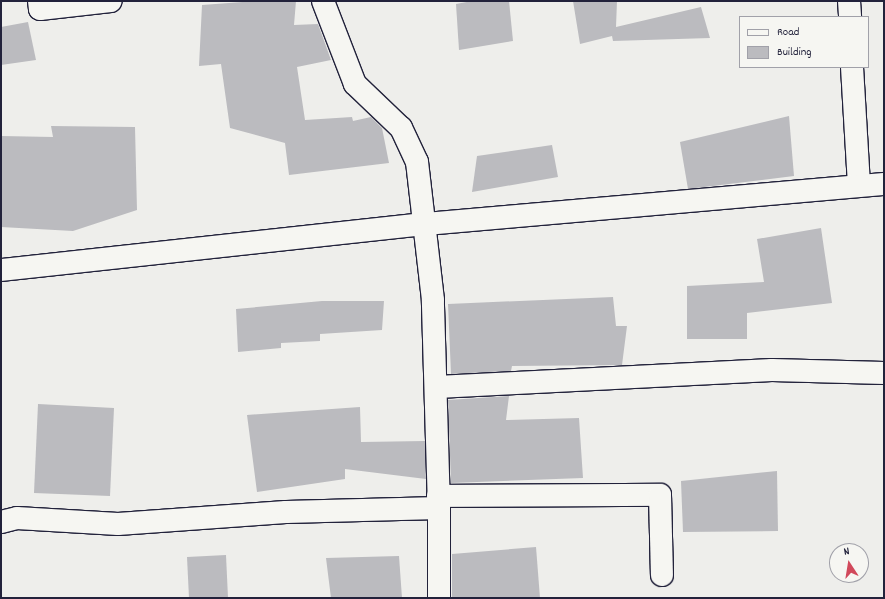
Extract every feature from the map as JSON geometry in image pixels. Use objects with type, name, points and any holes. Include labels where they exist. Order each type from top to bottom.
[{"type":"street","points":[[39,1],[40,9],[111,1]]},
{"type":"street","points":[[849,1],[850,16]]},
{"type":"street","points":[[328,3],[354,84],[401,128],[414,156],[425,224],[433,300],[437,387],[439,502],[438,598]]},
{"type":"street","points":[[852,68],[858,186]]},
{"type":"street","points":[[1,270],[425,224],[884,184]]},
{"type":"street","points":[[437,387],[772,370],[884,373]]},
{"type":"street","points":[[1,522],[17,518],[118,524],[439,502],[660,496],[662,575]]},
{"type":"building","points":[[256,1],[296,1],[294,25],[318,24],[331,60],[297,67],[305,120],[352,117],[353,121],[371,117],[382,128],[389,163],[289,175],[285,143],[230,128],[221,64],[199,66],[202,5]]},
{"type":"building","points":[[472,1],[509,1],[513,41],[459,50],[456,4]]},
{"type":"building","points":[[573,1],[617,1],[616,27],[701,7],[710,38],[613,41],[612,36],[580,44]]},
{"type":"building","points":[[28,22],[36,60],[1,65],[1,27]]},
{"type":"building","points":[[789,116],[794,176],[688,189],[680,142]]},
{"type":"building","points":[[51,126],[135,127],[137,210],[73,231],[1,227],[1,136],[53,137]]},
{"type":"building","points":[[552,145],[558,177],[472,192],[477,156]]},
{"type":"building","points":[[821,228],[832,303],[747,313],[747,339],[687,339],[687,286],[764,282],[757,239]]},
{"type":"building","points":[[613,297],[616,326],[627,326],[622,365],[512,366],[511,371],[451,374],[448,304]]},
{"type":"building","points":[[322,301],[384,301],[382,330],[320,334],[320,341],[281,343],[281,348],[238,352],[236,309]]},
{"type":"building","points":[[509,396],[506,420],[579,418],[583,478],[451,483],[448,400]]},
{"type":"building","points":[[38,404],[114,408],[110,496],[34,493]]},
{"type":"building","points":[[360,407],[361,442],[425,441],[426,479],[345,469],[345,479],[257,492],[247,415]]},
{"type":"building","points":[[777,471],[778,531],[683,532],[681,481]]},
{"type":"building","points":[[536,547],[540,598],[452,598],[452,554]]},
{"type":"building","points":[[226,555],[228,598],[189,598],[187,557]]},
{"type":"building","points":[[399,556],[402,598],[331,598],[326,558]]}]
